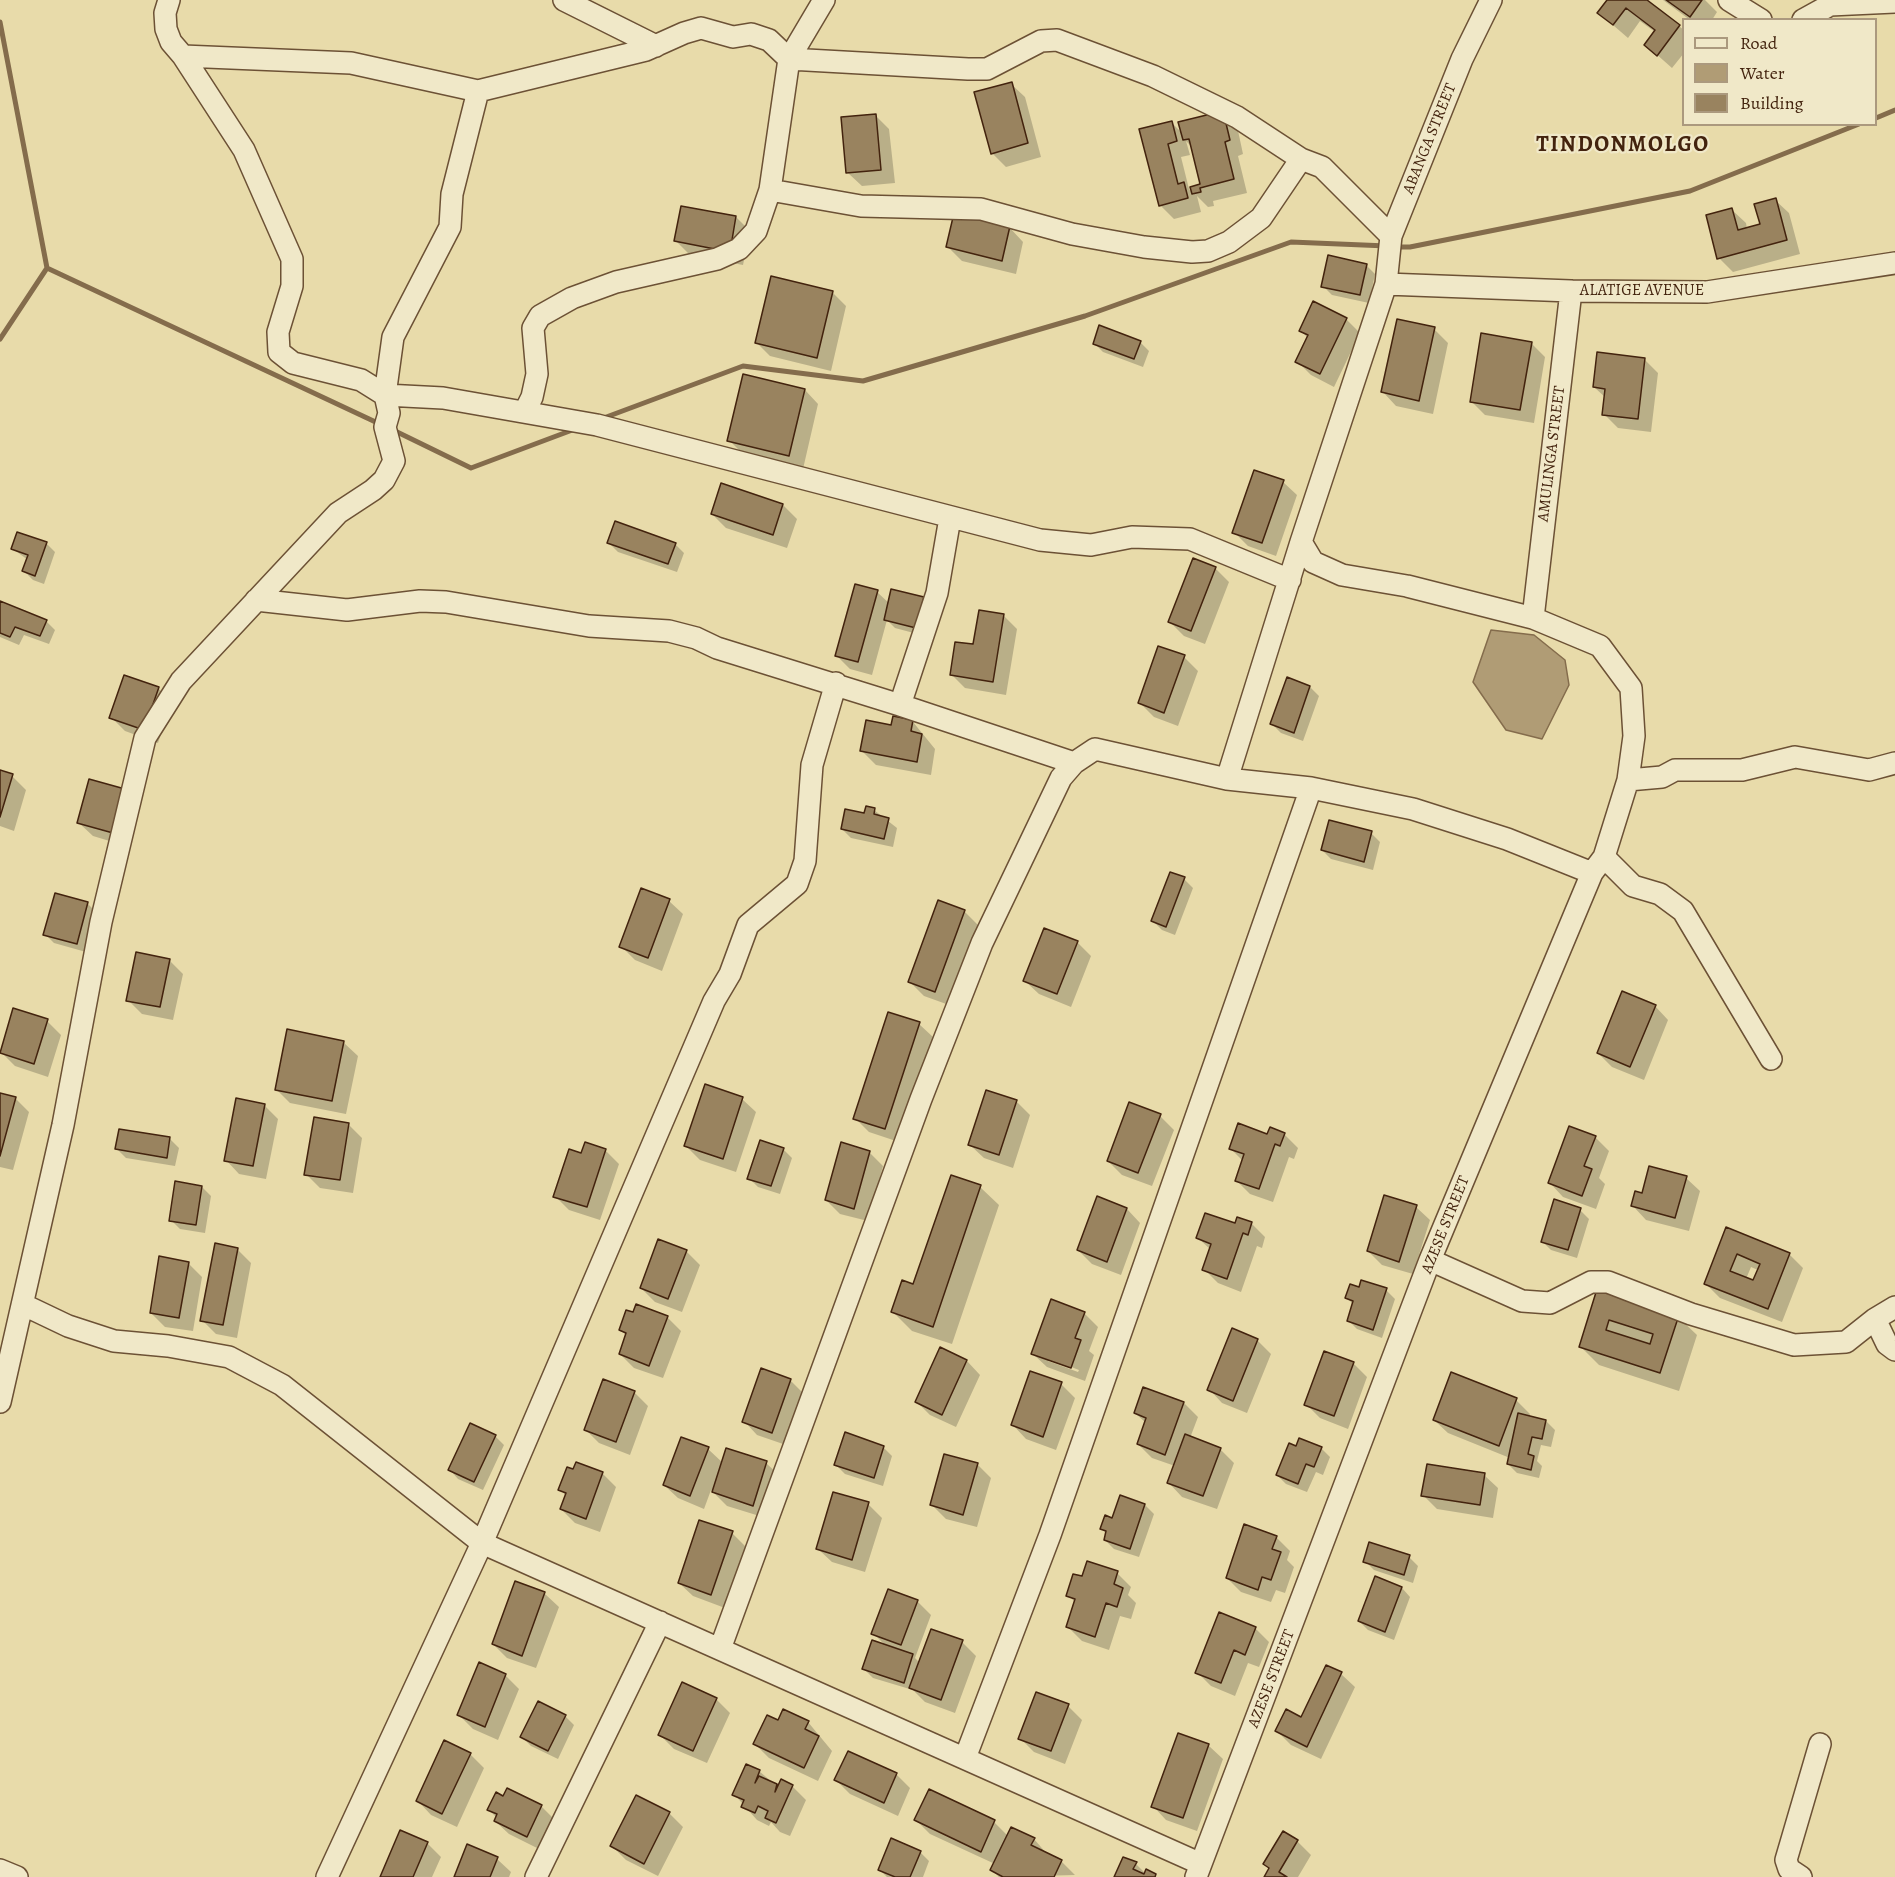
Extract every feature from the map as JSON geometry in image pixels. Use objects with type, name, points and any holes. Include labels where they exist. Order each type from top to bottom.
[{"type":"street","points":[[169,0],[165,14],[166,28],[171,42],[183,56],[244,150],[292,259],[292,286],[278,332],[279,352],[293,363],[361,380],[385,395],[443,398],[597,425],[1040,540],[1091,544],[1132,537],[1190,539],[1290,580]]},
{"type":"street","points":[[564,0],[656,46]]},
{"type":"street","points":[[525,411],[537,375],[532,328],[540,316],[572,298],[616,282],[717,259],[739,249],[756,231],[770,190],[789,59],[824,0]]},
{"type":"street","name":"ABANGA STREET","points":[[1227,779],[1301,542],[1386,284],[1391,236],[1462,58],[1491,0]]},
{"type":"street","points":[[1729,0],[1758,18]]},
{"type":"street","points":[[1807,18],[1830,5],[1895,2]]},
{"type":"street","points":[[183,56],[351,63],[478,91],[656,46],[700,28],[733,37],[751,34],[769,40],[789,59],[987,69],[1041,41],[1057,40],[1153,76],[1238,117],[1300,159],[1322,167],[1391,236]]},
{"type":"street","points":[[0,1402],[24,1305],[63,1125],[101,921],[145,738],[181,681],[338,513],[384,480],[394,461],[386,427],[389,412],[385,395],[393,338],[450,227],[452,194],[478,91]]},
{"type":"street","points":[[770,190],[861,206],[981,209],[1144,247],[1208,251],[1228,242],[1261,218],[1300,159]]},
{"type":"street","name":"ALATIGE AVENUE","points":[[1386,284],[1571,291],[1707,292],[1895,264]]},
{"type":"street","name":"AMULINGA STREET","points":[[1533,618],[1571,291]]},
{"type":"street","points":[[900,705],[937,593],[950,518]]},
{"type":"street","name":"AZESE STREET","points":[[1198,1870],[1430,1260],[1598,865],[1628,780],[1634,736],[1631,688],[1600,646],[1533,618],[1407,586],[1342,575],[1313,562],[1301,542]]},
{"type":"street","points":[[256,600],[347,610],[420,601],[446,602],[589,626],[669,631],[696,638],[717,648],[836,683],[1074,763]]},
{"type":"street","points":[[327,1877],[482,1543],[714,1001],[730,974],[748,925],[797,885],[805,861],[812,765],[836,683]]},
{"type":"street","points":[[720,1649],[921,1098],[982,943],[1061,778],[1074,763],[1095,749],[1227,779],[1311,788],[1413,809],[1598,865],[1632,886],[1660,894],[1683,911],[1771,1059]]},
{"type":"street","points":[[1628,780],[1662,777],[1675,770],[1742,770],[1795,757],[1869,770],[1895,763]]},
{"type":"street","points":[[965,1758],[1050,1535],[1311,788]]},
{"type":"street","points":[[1430,1260],[1522,1301],[1550,1304],[1591,1282],[1608,1282],[1691,1314],[1794,1345],[1846,1342],[1875,1319],[1895,1307]]},
{"type":"street","points":[[24,1305],[68,1326],[114,1341],[168,1346],[229,1357],[282,1385],[482,1543],[965,1758],[1198,1870]]},
{"type":"street","points":[[1875,1319],[1887,1344],[1895,1350]]},
{"type":"street","points":[[536,1877],[660,1622]]},
{"type":"street","points":[[1801,1877],[1789,1869],[1786,1860],[1820,1744]]},
{"type":"street","points":[[0,1870],[17,1877]]},
{"type":"water","points":[[1491,630],[1534,635],[1565,660],[1569,685],[1542,739],[1506,730],[1473,682]]},
{"type":"building","points":[[1607,0],[1647,0],[1680,25],[1657,56],[1644,45],[1655,30],[1626,8],[1613,25],[1597,13]]},
{"type":"building","points":[[1666,0],[1702,0],[1690,17]]},
{"type":"building","points":[[1012,82],[1028,143],[991,154],[974,92]]},
{"type":"building","points":[[1223,111],[1230,140],[1225,142],[1234,179],[1200,188],[1201,192],[1192,194],[1190,187],[1200,184],[1189,139],[1183,140],[1178,122]]},
{"type":"building","points":[[876,114],[881,170],[846,173],[841,117]]},
{"type":"building","points":[[1172,121],[1177,141],[1168,144],[1178,184],[1184,182],[1188,198],[1159,206],[1139,129]]},
{"type":"building","points":[[1776,198],[1787,240],[1717,259],[1706,215],[1732,208],[1738,230],[1760,224],[1754,204]]},
{"type":"building","points":[[681,206],[736,216],[730,252],[674,241]]},
{"type":"building","points":[[954,213],[1010,226],[1002,261],[946,247]]},
{"type":"building","points":[[1328,255],[1367,264],[1360,295],[1321,287]]},
{"type":"building","points":[[771,276],[833,291],[817,358],[755,343]]},
{"type":"building","points":[[1313,301],[1347,318],[1320,374],[1295,362],[1308,335],[1299,331]]},
{"type":"building","points":[[1397,319],[1435,327],[1419,401],[1381,392]]},
{"type":"building","points":[[1099,325],[1141,341],[1134,359],[1093,344]]},
{"type":"building","points":[[1481,333],[1532,342],[1520,410],[1470,402]]},
{"type":"building","points":[[1597,352],[1645,358],[1638,419],[1602,415],[1605,389],[1593,387]]},
{"type":"building","points":[[743,374],[805,389],[789,456],[727,441]]},
{"type":"building","points":[[1254,470],[1284,480],[1262,543],[1232,533]]},
{"type":"building","points":[[721,483],[783,504],[773,535],[711,514]]},
{"type":"building","points":[[615,521],[676,543],[668,564],[607,543]]},
{"type":"building","points":[[17,532],[47,542],[35,576],[22,571],[28,555],[11,549]]},
{"type":"building","points":[[1193,558],[1216,567],[1191,631],[1168,622]]},
{"type":"building","points":[[855,584],[878,590],[858,662],[835,656]]},
{"type":"building","points":[[891,589],[924,597],[916,628],[884,620]]},
{"type":"building","points":[[0,601],[47,620],[40,636],[15,627],[10,637],[0,633]]},
{"type":"building","points":[[979,610],[1004,614],[993,682],[950,675],[955,642],[973,644]]},
{"type":"building","points":[[1158,646],[1185,655],[1164,713],[1138,703]]},
{"type":"building","points":[[124,675],[159,687],[144,730],[109,718]]},
{"type":"building","points":[[1287,677],[1310,686],[1294,733],[1270,724]]},
{"type":"building","points":[[893,716],[913,720],[911,731],[922,734],[917,762],[860,751],[866,720],[891,725]]},
{"type":"building","points":[[0,770],[13,774],[0,817]]},
{"type":"building","points":[[89,779],[125,789],[113,833],[77,823]]},
{"type":"building","points":[[866,806],[875,808],[874,814],[889,818],[884,839],[841,829],[845,809],[864,813]]},
{"type":"building","points":[[1329,820],[1372,831],[1364,862],[1321,850]]},
{"type":"building","points":[[1170,872],[1185,877],[1166,927],[1151,921]]},
{"type":"building","points":[[641,888],[670,899],[648,958],[619,947]]},
{"type":"building","points":[[55,893],[88,902],[77,944],[43,935]]},
{"type":"building","points":[[938,900],[965,910],[935,992],[908,982]]},
{"type":"building","points":[[1044,928],[1078,941],[1057,994],[1023,981]]},
{"type":"building","points":[[136,952],[170,959],[160,1007],[126,1001]]},
{"type":"building","points":[[1622,991],[1656,1005],[1630,1067],[1597,1053]]},
{"type":"building","points":[[13,1008],[48,1019],[34,1064],[0,1053]]},
{"type":"building","points":[[888,1012],[920,1022],[885,1129],[853,1119]]},
{"type":"building","points":[[287,1029],[344,1041],[332,1101],[275,1090]]},
{"type":"building","points":[[705,1084],[743,1097],[723,1159],[684,1146]]},
{"type":"building","points":[[986,1090],[1017,1100],[999,1155],[968,1145]]},
{"type":"building","points":[[0,1093],[16,1097],[0,1156]]},
{"type":"building","points":[[236,1098],[265,1104],[253,1166],[224,1161]]},
{"type":"building","points":[[1129,1102],[1161,1114],[1138,1173],[1107,1161]]},
{"type":"building","points":[[314,1117],[349,1123],[340,1180],[304,1175]]},
{"type":"building","points":[[1238,1123],[1267,1134],[1270,1127],[1285,1133],[1280,1146],[1275,1144],[1259,1189],[1235,1181],[1244,1154],[1229,1149]]},
{"type":"building","points":[[1569,1126],[1596,1136],[1584,1166],[1592,1169],[1582,1196],[1548,1183]]},
{"type":"building","points":[[119,1129],[170,1137],[167,1158],[115,1149]]},
{"type":"building","points":[[760,1140],[784,1148],[771,1186],[747,1179]]},
{"type":"building","points":[[585,1142],[606,1149],[587,1207],[553,1197],[569,1149],[581,1153]]},
{"type":"building","points":[[841,1142],[870,1151],[854,1209],[825,1200]]},
{"type":"building","points":[[1649,1166],[1687,1176],[1675,1218],[1631,1206],[1635,1191],[1642,1193]]},
{"type":"building","points":[[951,1175],[981,1185],[933,1327],[891,1312],[902,1280],[913,1284]]},
{"type":"building","points":[[175,1181],[202,1186],[196,1225],[169,1221]]},
{"type":"building","points":[[1384,1195],[1417,1205],[1399,1262],[1367,1251]]},
{"type":"building","points":[[1097,1196],[1127,1208],[1107,1262],[1077,1250]]},
{"type":"building","points":[[1554,1199],[1581,1208],[1568,1250],[1541,1242]]},
{"type":"building","points":[[1205,1213],[1235,1223],[1237,1217],[1252,1222],[1248,1235],[1243,1233],[1227,1279],[1202,1270],[1211,1244],[1196,1238]]},
{"type":"building","points":[[1726,1227],[1790,1253],[1768,1309],[1704,1284]],"holes":[[[1737,1254],[1760,1264],[1753,1280],[1730,1271]]]},
{"type":"building","points":[[658,1239],[687,1250],[668,1299],[640,1288]]},
{"type":"building","points":[[215,1243],[238,1248],[223,1325],[200,1321]]},
{"type":"building","points":[[159,1256],[189,1262],[179,1318],[150,1313]]},
{"type":"building","points":[[1361,1280],[1387,1288],[1373,1330],[1347,1321],[1353,1301],[1345,1298],[1350,1284],[1359,1287]]},
{"type":"building","points":[[1597,1289],[1679,1315],[1660,1373],[1579,1347]],"holes":[[[1609,1320],[1653,1334],[1650,1344],[1606,1330]]]},
{"type":"building","points":[[1051,1299],[1085,1312],[1075,1338],[1081,1340],[1071,1368],[1031,1354]]},
{"type":"building","points":[[636,1304],[668,1316],[649,1366],[619,1354],[626,1333],[619,1330],[626,1310],[633,1312]]},
{"type":"building","points":[[1232,1328],[1258,1339],[1233,1401],[1207,1390]]},
{"type":"building","points":[[940,1347],[967,1360],[942,1415],[915,1402]]},
{"type":"building","points":[[1324,1351],[1354,1362],[1334,1416],[1304,1405]]},
{"type":"building","points":[[761,1368],[791,1379],[772,1433],[742,1422]]},
{"type":"building","points":[[1030,1371],[1062,1382],[1043,1437],[1011,1425]]},
{"type":"building","points":[[1451,1372],[1517,1398],[1499,1446],[1433,1420]]},
{"type":"building","points":[[603,1379],[635,1391],[616,1442],[584,1430]]},
{"type":"building","points":[[1143,1387],[1184,1402],[1165,1455],[1137,1444],[1146,1418],[1134,1413]]},
{"type":"building","points":[[1518,1413],[1546,1420],[1542,1439],[1532,1437],[1528,1454],[1534,1456],[1531,1470],[1507,1464]]},
{"type":"building","points":[[470,1423],[496,1435],[474,1482],[448,1470]]},
{"type":"building","points":[[845,1432],[884,1446],[874,1478],[834,1465]]},
{"type":"building","points":[[1185,1434],[1221,1448],[1203,1496],[1167,1483]]},
{"type":"building","points":[[681,1437],[709,1447],[690,1496],[663,1485]]},
{"type":"building","points":[[1299,1438],[1322,1447],[1314,1467],[1306,1464],[1298,1484],[1276,1475],[1289,1443],[1296,1446]]},
{"type":"building","points":[[726,1448],[767,1461],[753,1506],[712,1492]]},
{"type":"building","points":[[944,1454],[978,1463],[963,1515],[930,1505]]},
{"type":"building","points":[[576,1462],[603,1472],[586,1519],[560,1509],[566,1493],[558,1490],[567,1467],[573,1469]]},
{"type":"building","points":[[1427,1464],[1485,1473],[1480,1505],[1421,1496]]},
{"type":"building","points":[[833,1492],[869,1502],[852,1560],[816,1549]]},
{"type":"building","points":[[1120,1495],[1145,1504],[1130,1549],[1104,1540],[1106,1531],[1100,1529],[1105,1515],[1112,1518]]},
{"type":"building","points":[[699,1520],[733,1531],[711,1595],[678,1583]]},
{"type":"building","points":[[1244,1524],[1277,1536],[1272,1549],[1281,1552],[1271,1580],[1262,1577],[1258,1590],[1226,1578]]},
{"type":"building","points":[[1369,1542],[1410,1555],[1404,1575],[1363,1562]]},
{"type":"building","points":[[1087,1561],[1118,1571],[1114,1584],[1123,1588],[1117,1607],[1106,1603],[1095,1637],[1066,1627],[1075,1599],[1066,1596],[1073,1574],[1082,1576]]},
{"type":"building","points":[[1375,1576],[1402,1587],[1385,1632],[1358,1621]]},
{"type":"building","points":[[515,1581],[545,1592],[522,1656],[492,1644]]},
{"type":"building","points":[[888,1589],[918,1600],[901,1645],[871,1634]]},
{"type":"building","points":[[1219,1612],[1256,1627],[1245,1655],[1234,1650],[1221,1683],[1195,1673]]},
{"type":"building","points":[[931,1629],[963,1640],[941,1700],[909,1688]]},
{"type":"building","points":[[872,1640],[913,1654],[904,1683],[862,1669]]},
{"type":"building","points":[[479,1662],[506,1674],[485,1727],[457,1715]]},
{"type":"building","points":[[1326,1665],[1342,1672],[1307,1747],[1275,1731],[1286,1709],[1301,1717]]},
{"type":"building","points":[[682,1682],[717,1698],[693,1751],[658,1735]]},
{"type":"building","points":[[1036,1692],[1069,1704],[1051,1751],[1018,1739]]},
{"type":"building","points":[[538,1701],[566,1715],[548,1751],[520,1737]]},
{"type":"building","points":[[783,1709],[809,1721],[805,1729],[819,1736],[804,1768],[753,1744],[767,1715],[778,1720]]},
{"type":"building","points":[[1178,1733],[1209,1744],[1183,1818],[1151,1807]]},
{"type":"building","points":[[444,1740],[471,1753],[442,1814],[416,1801]]},
{"type":"building","points":[[848,1751],[897,1773],[884,1803],[834,1780]]},
{"type":"building","points":[[746,1764],[760,1770],[755,1783],[759,1776],[777,1784],[775,1792],[781,1779],[793,1785],[776,1823],[765,1818],[768,1811],[758,1806],[755,1813],[741,1807],[744,1800],[732,1795]]},
{"type":"building","points":[[507,1788],[542,1805],[527,1837],[494,1821],[497,1814],[487,1810],[496,1792],[503,1796]]},
{"type":"building","points":[[929,1789],[995,1820],[981,1852],[914,1820]]},
{"type":"building","points":[[636,1795],[670,1812],[644,1864],[610,1846]]},
{"type":"building","points":[[1011,1827],[1035,1838],[1031,1845],[1062,1860],[1054,1877],[1003,1877],[990,1870]]},
{"type":"building","points":[[400,1830],[428,1842],[413,1877],[380,1877]]},
{"type":"building","points":[[1283,1831],[1298,1840],[1279,1872],[1287,1877],[1264,1877],[1269,1868],[1263,1864]]},
{"type":"building","points":[[891,1838],[921,1851],[910,1877],[895,1877],[878,1870]]},
{"type":"building","points":[[467,1844],[498,1857],[490,1877],[454,1877]]},
{"type":"building","points":[[1123,1857],[1137,1862],[1133,1869],[1144,1874],[1146,1869],[1156,1874],[1155,1877],[1114,1877]]},
{"type":"waterway","points":[[0,22],[47,268],[0,339]]},
{"type":"waterway","points":[[1877,118],[1895,110]]},
{"type":"waterway","points":[[1396,247],[1410,247],[1690,191],[1854,126]]},
{"type":"waterway","points":[[601,419],[743,366],[863,381],[1085,316],[1291,242],[1387,246]]},
{"type":"waterway","points":[[47,268],[382,425]]},
{"type":"waterway","points":[[393,430],[471,468],[575,429]]},
{"type":"district","name":"TINDONMOLGO","points":[[1623,146]]}]
